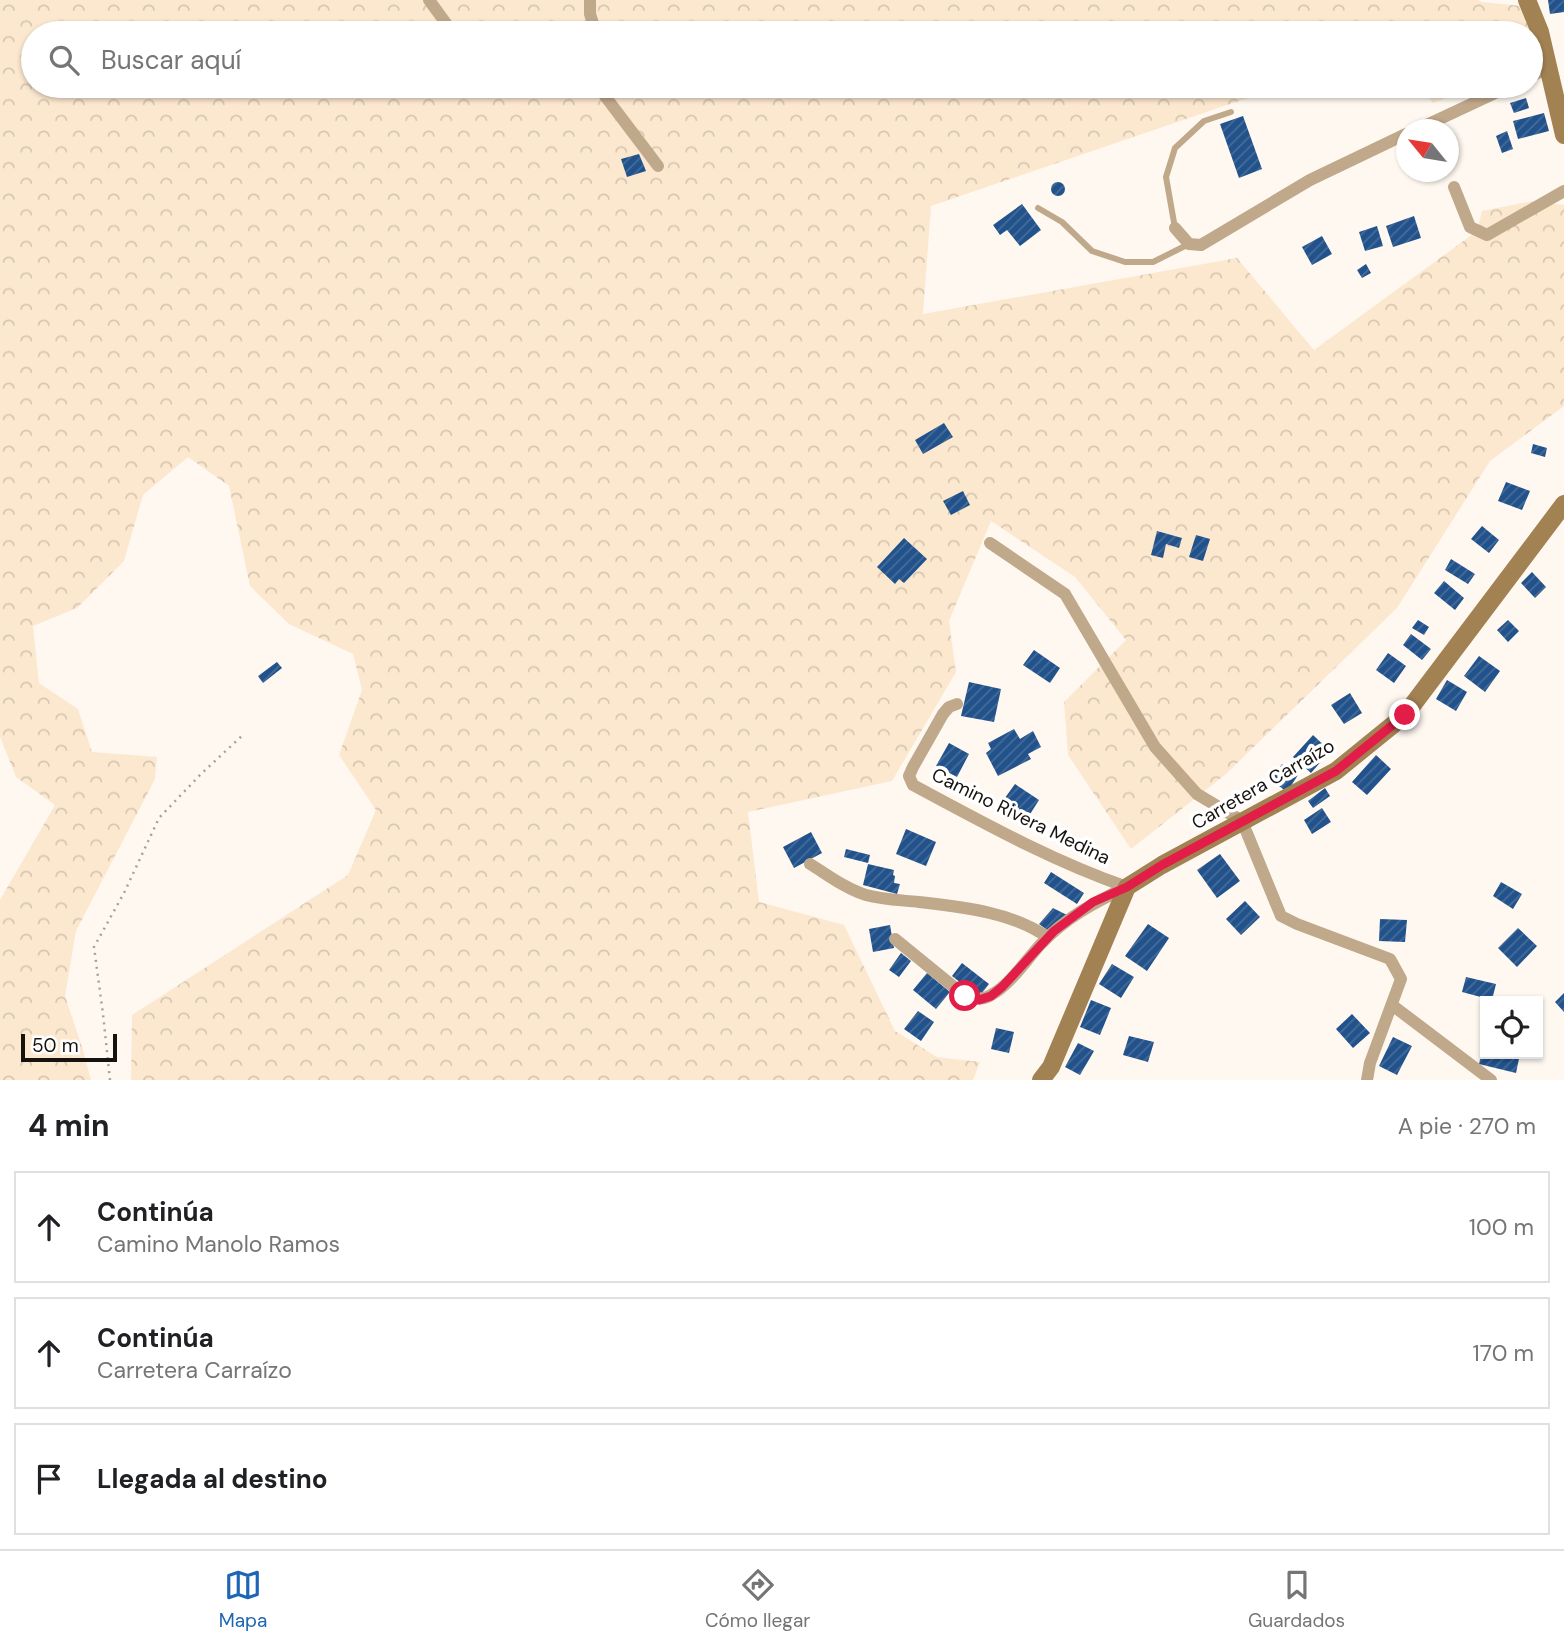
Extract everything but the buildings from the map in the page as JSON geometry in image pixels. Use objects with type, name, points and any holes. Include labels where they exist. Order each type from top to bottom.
[{"type":"street","points":[[429,0],[444,21]]},
{"type":"street","points":[[590,0],[592,21]]},
{"type":"street","points":[[1527,0],[1536,21]]},
{"type":"street","points":[[1543,46],[1564,135]]},
{"type":"street","points":[[1543,70],[1548,68]]},
{"type":"street","points":[[607,98],[658,166]]},
{"type":"street","points":[[1440,119],[1484,98]]},
{"type":"street","points":[[1175,228],[1189,244],[1201,245],[1310,180],[1396,139]]},
{"type":"street","points":[[1454,187],[1470,227],[1487,235],[1564,191]]},
{"type":"street","name":"Carretera Carraízo","points":[[1127,887],[1162,865],[1336,771],[1405,715],[1564,504]]},
{"type":"street","points":[[990,543],[1065,594],[1155,747],[1197,794],[1242,821],[1281,916],[1390,958],[1401,979],[1370,1063],[1367,1080]]},
{"type":"street","name":"Camino Rivera Medina","points":[[957,704],[943,714],[912,767],[909,776],[913,785],[1054,857],[1097,877],[1127,887]]},
{"type":"street","points":[[810,864],[845,886],[864,894],[977,911],[1033,927],[1047,937]]},
{"type":"street","points":[[895,939],[965,996],[979,1000],[991,996],[1002,987],[1047,937],[1093,902],[1127,887]]},
{"type":"street","points":[[1041,1080],[1051,1067],[1127,887]]},
{"type":"street","points":[[1392,1005],[1491,1080]]},
{"type":"lane","points":[[1175,228],[1166,177],[1174,148],[1204,121],[1231,111]]},
{"type":"lane","points":[[1038,208],[1062,222],[1092,251],[1125,262],[1153,262],[1189,244]]},
{"type":"path","points":[[110,1080],[94,947],[124,893],[159,818],[244,734]]},
{"type":"green space","points":[[0,0],[1478,0],[1522,6],[1528,21],[21,21],[21,98],[1248,98],[931,206],[923,314],[1237,258],[1314,350],[1477,231],[1482,211],[1533,201],[1564,205],[1564,406],[1490,461],[1397,608],[1226,774],[1131,849],[1068,755],[1064,702],[1126,640],[1075,577],[991,521],[949,621],[956,672],[892,781],[748,812],[759,902],[844,925],[895,1031],[937,1057],[980,1062],[973,1080],[131,1080],[132,1015],[348,875],[376,810],[339,755],[362,690],[353,654],[289,624],[250,586],[229,486],[188,457],[143,495],[124,561],[77,608],[33,626],[39,683],[78,709],[92,752],[157,757],[155,779],[76,931],[65,996],[91,1080],[0,1080],[0,900],[55,805],[16,777],[0,737]]},
{"type":"green space","points":[[1429,98],[1445,98],[1433,103]]},
{"type":"route","points":[[965,996],[979,1000],[991,996],[1054,931],[1093,902],[1127,887],[1162,865],[1336,771],[1405,715]]}]
